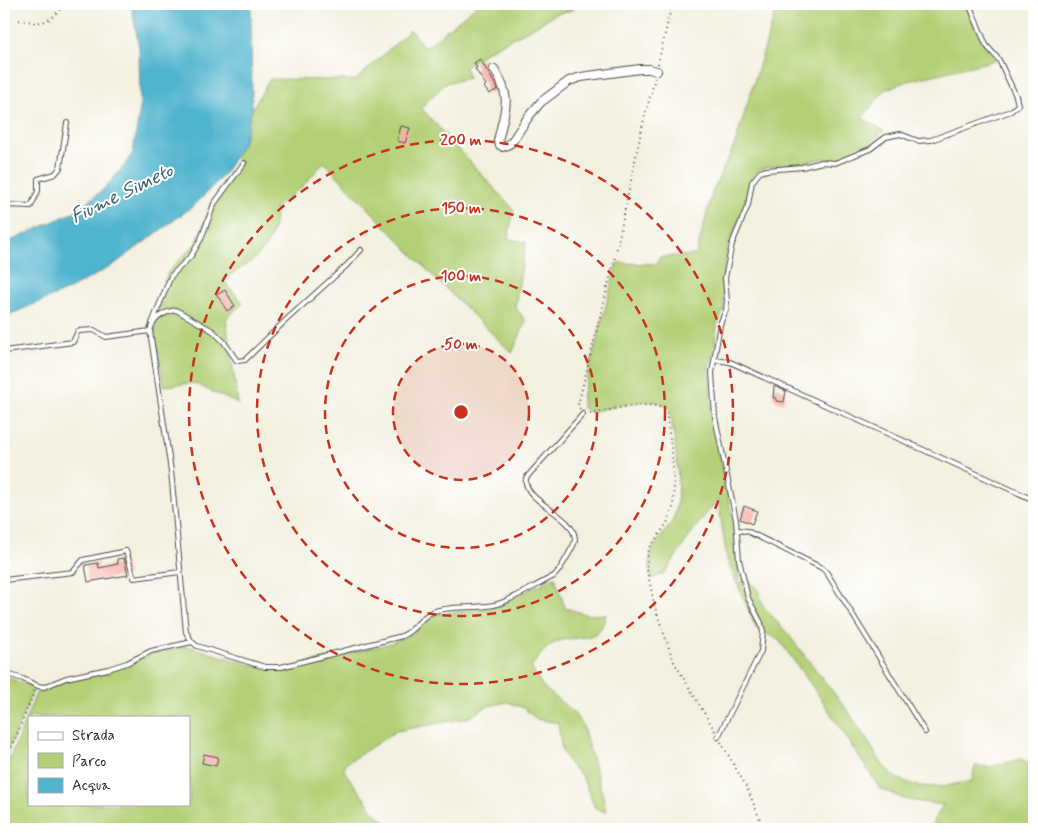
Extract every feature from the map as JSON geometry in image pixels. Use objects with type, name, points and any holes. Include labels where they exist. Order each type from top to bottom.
[{"type":"street","points":[[494,68],[502,83],[507,102],[498,141],[500,146],[503,147],[511,143],[541,102],[574,78],[640,69],[657,71]]},
{"type":"lane","points":[[718,737],[761,651],[763,641],[761,623],[748,598],[739,560],[737,530],[715,417],[712,373],[720,324],[726,310],[725,278],[732,244],[748,205],[752,182],[760,172],[766,170],[802,167],[822,162],[835,163],[870,148],[886,137],[900,134],[918,141],[931,140],[1011,111],[1018,105],[1016,96],[999,60],[986,45],[969,4]]},
{"type":"lane","points":[[4,205],[31,206],[38,191],[38,179],[56,174],[60,168],[67,123]]},
{"type":"lane","points":[[244,163],[214,204],[191,256],[171,276],[150,331],[171,471],[186,632],[197,646],[265,667],[281,667],[402,636],[414,630],[432,612],[495,604],[546,580],[559,572],[573,547],[575,539],[573,532],[562,518],[531,493],[527,488],[526,478],[583,414]]},
{"type":"lane","points":[[151,325],[164,312],[176,310],[213,331],[224,342],[237,361],[245,360],[361,250]]},
{"type":"lane","points":[[4,351],[73,342],[78,331],[94,330],[106,337],[150,331]]},
{"type":"lane","points":[[715,360],[730,362],[1034,500]]},
{"type":"lane","points":[[737,530],[747,532],[827,572],[925,732]]},
{"type":"lane","points":[[4,580],[73,572],[83,560],[126,551],[134,578],[180,572]]},
{"type":"lane","points":[[4,673],[44,687],[66,678],[127,663],[151,651],[192,642]]},
{"type":"path","points":[[4,22],[12,20],[44,23],[56,16],[64,4]]},
{"type":"path","points":[[672,4],[643,123],[615,258],[578,405],[583,414],[646,404],[658,406],[666,411],[672,454],[673,508],[667,523],[649,549],[646,565],[655,608],[674,662],[747,788],[764,829]]},
{"type":"path","points":[[4,766],[38,686]]},
{"type":"green space","points":[[477,4],[575,4],[573,10],[555,14],[489,50],[465,67],[469,78],[446,83],[421,108],[514,210],[508,239],[526,242],[515,307],[526,321],[512,353],[437,280],[324,162],[303,186],[276,207],[271,235],[262,252],[223,280],[243,303],[226,319],[238,404],[194,383],[164,386],[155,325],[148,326],[168,272],[196,243],[213,201],[241,162],[234,157],[243,143],[252,109],[270,79],[356,80],[410,30],[425,48]]},
{"type":"green space","points":[[778,4],[965,4],[985,46],[996,60],[908,81],[886,89],[862,118],[884,131],[865,147],[837,160],[820,159],[767,167],[753,175],[746,205],[728,244],[723,277],[724,309],[717,325],[714,351],[709,367],[712,416],[734,527],[740,586],[745,575],[759,592],[763,606],[788,634],[851,715],[882,764],[896,778],[918,786],[940,787],[972,781],[975,766],[990,767],[1020,759],[1028,762],[1034,760],[1034,829],[929,829],[943,805],[907,800],[880,789],[822,700],[779,640],[756,628],[727,560],[718,499],[693,531],[665,573],[651,579],[651,554],[672,521],[677,506],[677,463],[670,409],[662,403],[649,401],[589,412],[582,407],[582,397],[617,263],[656,264],[660,257],[696,255],[713,190],[735,144]]},
{"type":"green space","points":[[555,577],[565,608],[589,615],[606,614],[603,624],[594,634],[559,641],[550,645],[531,667],[543,687],[573,712],[582,724],[606,812],[595,808],[582,776],[570,765],[562,751],[558,723],[536,719],[524,708],[508,702],[488,706],[468,718],[396,731],[345,764],[344,771],[375,813],[395,829],[4,829],[4,773],[37,691],[48,690],[56,684],[67,681],[109,672],[151,654],[187,646],[265,669],[281,670],[388,644],[415,632],[423,621],[433,615],[495,607]]},
{"type":"green space","points":[[4,677],[34,688],[4,760]]},
{"type":"water","name":"Fiume Simeto","points":[[131,4],[251,4],[252,109],[243,143],[224,174],[196,204],[112,266],[68,290],[4,317],[4,244],[74,212],[104,189],[125,165],[133,152],[140,108],[139,47]]},
{"type":"building","points":[[480,59],[498,89],[489,94],[484,87],[486,85],[475,69],[477,68],[474,63]]},
{"type":"building","points":[[401,126],[410,128],[405,143],[397,141]]},
{"type":"building","points":[[225,290],[235,306],[227,311],[217,295]]},
{"type":"building","points":[[774,386],[786,391],[784,402],[776,401],[776,398],[773,398]]},
{"type":"building","points":[[744,506],[757,511],[752,524],[740,519]]},
{"type":"building","points":[[124,558],[128,575],[88,582],[85,565],[98,563],[99,568],[118,564],[117,559]]},
{"type":"building","points":[[204,754],[218,757],[216,766],[202,763]]}]
